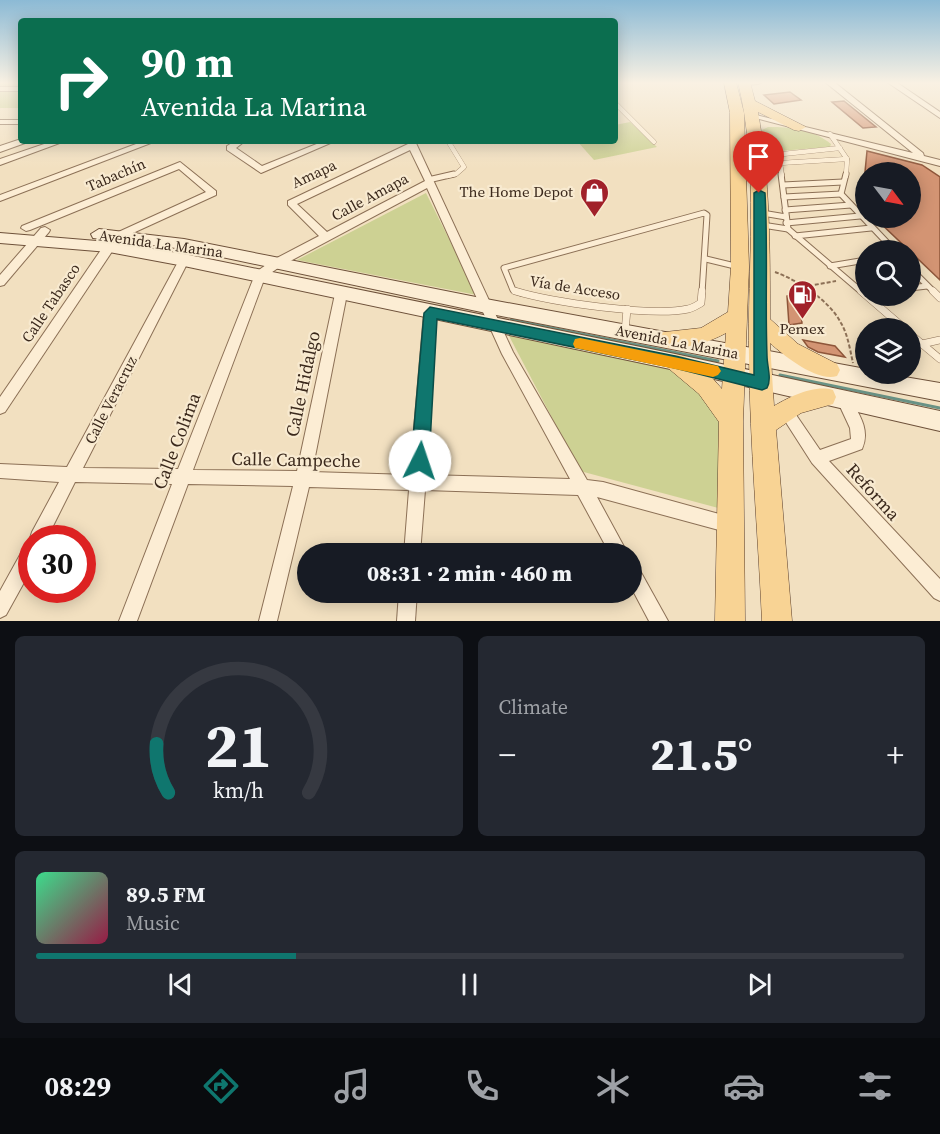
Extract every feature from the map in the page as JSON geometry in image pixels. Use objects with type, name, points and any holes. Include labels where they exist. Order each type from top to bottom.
[{"type":"main road","points":[[730,621],[731,421],[746,111]]},
{"type":"main road","points":[[749,111],[758,155],[761,268],[759,357],[777,621]]},
{"type":"main road","points":[[768,111],[796,126]]},
{"type":"main road","points":[[768,111],[796,126]]},
{"type":"main road","name":"Avenida La Marina","points":[[0,227],[113,241],[184,244],[486,306],[663,339],[734,364],[762,383],[940,421]]},
{"type":"main road","name":"Avenida La Marina","points":[[0,238],[35,233]]},
{"type":"main road","name":"Avenida La Marina","points":[[113,241],[184,260],[341,294],[675,362],[734,364],[759,357],[855,376]]},
{"type":"main road","points":[[663,339],[696,338],[711,334],[737,315]]},
{"type":"main road","points":[[761,323],[791,350],[829,370]]},
{"type":"main road","points":[[675,362],[703,381],[720,401],[731,421]]},
{"type":"main road","name":"Avenida La Marina","points":[[898,384],[940,392]]},
{"type":"main road","points":[[765,424],[786,410],[835,399]]},
{"type":"street","points":[[865,111],[940,171]]},
{"type":"street","points":[[0,122],[18,122]]},
{"type":"street","points":[[796,126],[940,163]]},
{"type":"street","points":[[0,149],[18,142]]},
{"type":"street","points":[[0,162],[51,144]]},
{"type":"street","points":[[0,198],[144,144]]},
{"type":"street","points":[[236,144],[230,148],[261,170],[324,144]]},
{"type":"street","name":"Amapa","points":[[326,237],[291,203],[410,144]]},
{"type":"street","points":[[412,144],[463,253],[493,326],[614,543]]},
{"type":"street","name":"Tabachín","points":[[35,233],[180,165],[213,193],[113,241]]},
{"type":"street","name":"Calle Amapa","points":[[326,237],[428,181]]},
{"type":"street","points":[[0,282],[35,233]]},
{"type":"street","points":[[260,275],[277,263],[326,237]]},
{"type":"street","name":"Calle Tabasco","points":[[0,408],[113,241]]},
{"type":"street","name":"Calle Veracruz","points":[[45,525],[184,260]]},
{"type":"street","name":"Calle Colima","points":[[128,621],[260,275]]},
{"type":"street","name":"Calle Hidalgo","points":[[268,621],[303,479],[341,294]]},
{"type":"street","points":[[413,543],[430,313]]},
{"type":"street","points":[[817,458],[857,444],[859,439],[859,432],[835,399]]},
{"type":"street","name":"Reforma","points":[[786,410],[817,458],[940,592]]},
{"type":"street","name":"Calle Campeche","points":[[0,471],[72,476],[303,479],[581,487],[603,490],[730,525]]},
{"type":"street","points":[[0,609],[18,576]]},
{"type":"street","points":[[642,591],[659,621]]},
{"type":"street","points":[[406,621],[407,603]]},
{"type":"lane","points":[[623,111],[654,142]]},
{"type":"lane","points":[[830,134],[847,159],[847,172],[841,194],[855,210]]},
{"type":"lane","points":[[428,181],[463,170],[464,167],[450,144]]},
{"type":"lane","points":[[840,148],[780,155],[786,220],[795,236],[855,287]]},
{"type":"lane","points":[[780,163],[847,159]]},
{"type":"lane","points":[[783,185],[843,182]]},
{"type":"lane","points":[[784,197],[841,194]]},
{"type":"lane","points":[[760,219],[786,220],[851,206]]},
{"type":"lane","name":"Vía de Acceso","points":[[704,213],[707,215],[706,259],[699,307],[670,312],[627,309],[517,292],[513,290],[504,268],[704,213]]},
{"type":"lane","points":[[760,219],[855,216]]},
{"type":"lane","points":[[795,236],[871,228],[884,240]]},
{"type":"lane","points":[[706,259],[740,267]]},
{"type":"lane","points":[[830,266],[855,262]]},
{"type":"lane","points":[[921,280],[940,298]]},
{"type":"lane","points":[[921,287],[927,286]]},
{"type":"lane","points":[[878,306],[892,318]]},
{"type":"lane","name":"Vía de Acceso","points":[[625,332],[627,309]]},
{"type":"lane","points":[[922,344],[940,340]]},
{"type":"lane","points":[[922,344],[940,359]]},
{"type":"path","points":[[761,268],[785,275],[803,286],[841,321],[855,369]]},
{"type":"path","points":[[803,286],[846,279]]},
{"type":"green space","points":[[630,122],[657,147],[594,160],[580,144],[618,144],[618,124]]},
{"type":"green space","points":[[768,127],[801,130],[817,135],[831,144],[830,147],[766,152],[763,150],[762,130]]},
{"type":"green space","points":[[426,193],[477,295],[297,260]]},
{"type":"green space","points":[[508,334],[682,371],[720,417],[722,509],[580,471]]},
{"type":"building","points":[[843,111],[856,111],[876,127],[863,128]]},
{"type":"building","points":[[867,151],[910,162],[866,162]]},
{"type":"building","points":[[922,165],[940,177],[940,280],[921,262],[921,240],[898,240],[885,228],[921,228]]},
{"type":"building","points":[[799,293],[802,323],[789,325],[787,296]]},
{"type":"building","points":[[803,340],[835,346],[845,357],[818,352],[808,347]]},
{"type":"waterway","points":[[511,320],[718,361]]},
{"type":"waterway","points":[[780,375],[940,408]]},
{"type":"slow traffic","points":[[580,344],[713,371]]},
{"type":"place","name":"The Home Depot","points":[[594,218]]},
{"type":"place","name":"Pemex","points":[[802,320]]},
{"type":"route","points":[[420,461],[430,313],[675,362],[762,383],[759,357],[761,323],[759,193]]}]
